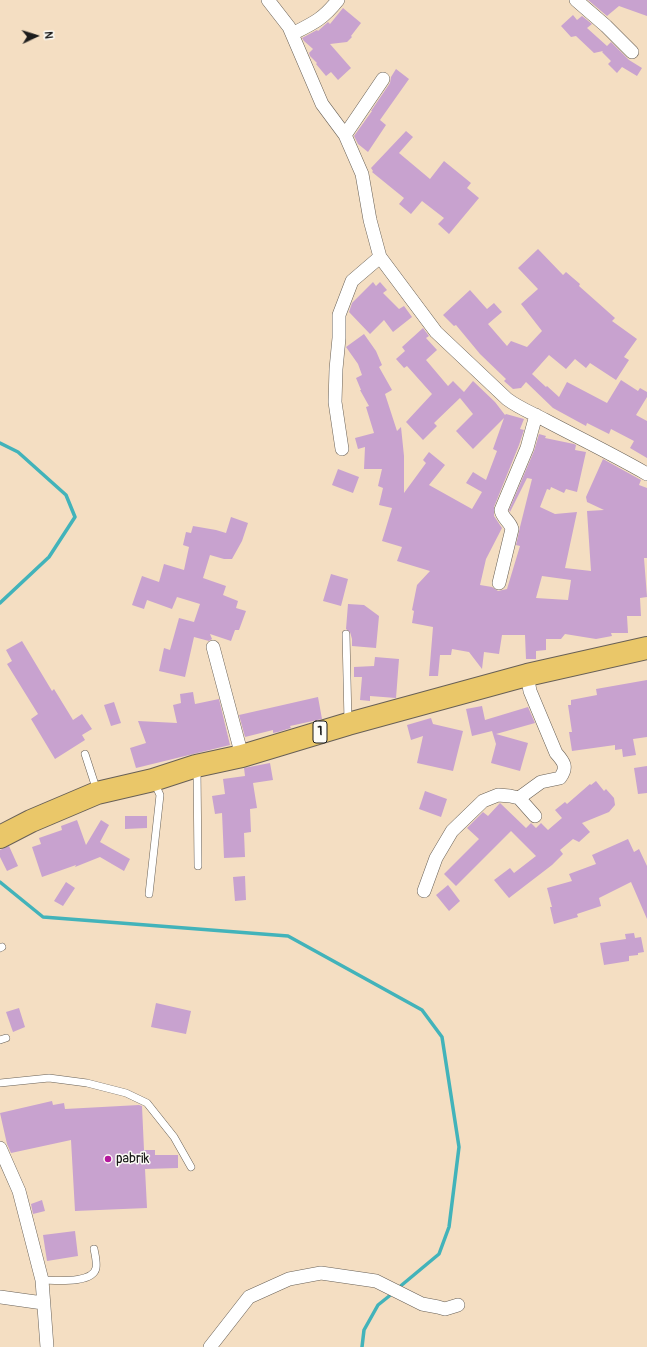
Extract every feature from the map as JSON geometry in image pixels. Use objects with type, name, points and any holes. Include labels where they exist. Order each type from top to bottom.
[{"type":"highway","name":"1","points":[[0,837],[31,821],[98,793],[153,780],[196,766],[242,756],[348,724],[527,676],[647,648]]},
{"type":"street","points":[[268,0],[289,27],[322,104],[345,135],[362,174],[370,220],[380,257],[436,332],[516,406],[619,458],[647,474]]},
{"type":"street","points":[[292,34],[316,22],[327,14],[338,0]]},
{"type":"street","points":[[576,0],[606,26],[632,52]]},
{"type":"street","points":[[345,135],[383,79]]},
{"type":"street","points":[[342,449],[335,402],[339,315],[352,281],[380,257]]},
{"type":"street","points":[[499,583],[512,529],[509,522],[502,515],[502,510],[527,448],[536,415]]},
{"type":"street","points":[[213,646],[242,756]]},
{"type":"street","points":[[519,798],[541,782],[560,778],[564,772],[564,765],[556,753],[530,691],[527,676]]},
{"type":"street","points":[[424,891],[436,858],[452,831],[483,801],[498,795],[519,798],[535,816]]},
{"type":"street","points":[[0,1148],[19,1191],[42,1280],[47,1347]]},
{"type":"street","points":[[210,1347],[249,1297],[289,1279],[321,1273],[376,1281],[422,1304],[445,1309],[458,1305]]},
{"type":"street","points":[[0,1297],[43,1303]]},
{"type":"lane","points":[[346,634],[348,724]]},
{"type":"lane","points":[[85,754],[98,793]]},
{"type":"lane","points":[[196,766],[198,866]]},
{"type":"lane","points":[[149,894],[160,795],[153,780]]},
{"type":"lane","points":[[0,1083],[49,1078],[87,1083],[126,1093],[147,1103],[174,1137],[191,1167]]},
{"type":"lane","points":[[42,1280],[84,1279],[91,1276],[96,1268],[94,1249]]},
{"type":"building","points":[[588,0],[647,0],[647,16],[619,6],[607,16]]},
{"type":"building","points":[[343,8],[361,23],[347,42],[330,44],[351,68],[338,80],[331,72],[326,76],[310,56],[309,53],[313,49],[302,38],[317,30],[318,31],[328,22],[330,24]]},
{"type":"building","points":[[573,15],[577,20],[582,16],[592,24],[587,28],[607,46],[611,42],[629,60],[642,68],[637,76],[622,67],[617,73],[608,64],[611,61],[602,52],[603,51],[594,53],[576,36],[571,37],[561,26]]},
{"type":"building","points":[[396,69],[409,79],[380,120],[386,125],[368,152],[358,144],[354,136],[390,83],[391,77]]},
{"type":"building","points":[[406,131],[413,137],[399,153],[430,179],[444,161],[471,183],[467,188],[479,198],[449,234],[438,224],[444,218],[422,201],[411,214],[399,204],[404,198],[372,172],[373,171],[371,168]]},
{"type":"building","points":[[538,249],[563,275],[566,272],[580,284],[579,286],[615,318],[612,321],[637,339],[624,357],[629,360],[616,380],[590,363],[586,368],[575,359],[566,369],[549,355],[532,374],[559,397],[567,382],[607,403],[621,380],[638,391],[640,388],[647,392],[647,397],[636,415],[647,421],[647,458],[630,448],[634,441],[611,429],[609,434],[587,423],[586,426],[553,408],[526,382],[521,388],[513,389],[504,381],[506,379],[480,354],[456,325],[454,326],[443,315],[470,290],[487,309],[494,303],[502,312],[488,324],[507,346],[511,341],[527,347],[542,331],[521,304],[538,289],[518,268]]},
{"type":"building","points":[[373,282],[376,286],[380,282],[387,290],[383,293],[399,309],[404,306],[412,317],[393,332],[384,320],[370,334],[349,312],[352,303]]},
{"type":"building","points":[[423,328],[429,336],[426,338],[437,350],[426,360],[448,386],[453,381],[464,392],[473,381],[495,402],[505,415],[524,419],[520,429],[524,430],[519,445],[494,507],[494,516],[502,528],[486,559],[480,585],[492,587],[498,591],[507,589],[520,546],[516,545],[532,479],[527,478],[510,512],[509,510],[534,451],[539,434],[546,436],[545,438],[574,444],[576,445],[575,450],[586,452],[577,492],[566,489],[564,493],[551,487],[550,490],[547,489],[540,507],[555,514],[577,512],[565,568],[591,571],[587,511],[604,510],[587,502],[586,497],[603,459],[641,480],[639,485],[647,488],[647,558],[644,558],[647,597],[640,598],[641,616],[627,616],[628,633],[611,633],[612,636],[596,639],[565,634],[561,639],[546,639],[546,650],[536,651],[536,659],[526,659],[525,635],[502,635],[499,654],[484,652],[482,669],[469,652],[452,649],[451,655],[440,655],[438,676],[429,676],[433,627],[412,623],[414,611],[412,610],[417,585],[430,571],[397,561],[402,547],[382,541],[392,508],[379,505],[383,488],[378,486],[382,469],[364,469],[365,447],[358,449],[355,438],[374,433],[366,407],[369,406],[360,390],[356,378],[362,375],[358,364],[346,347],[364,334],[376,351],[382,365],[379,367],[392,390],[385,394],[397,431],[401,427],[404,456],[404,493],[426,463],[423,460],[429,452],[445,465],[429,485],[472,509],[482,492],[466,483],[473,472],[486,480],[497,451],[493,449],[504,418],[473,449],[456,431],[473,414],[460,398],[434,423],[437,426],[423,440],[406,422],[432,394],[407,366],[404,368],[396,359],[405,351],[402,347]],"holes":[[[542,576],[571,580],[568,600],[536,598]]]},
{"type":"building","points":[[338,469],[359,477],[353,493],[332,485]]},
{"type":"building","points":[[231,517],[248,523],[242,541],[232,559],[224,559],[210,555],[203,578],[226,586],[223,595],[238,601],[236,608],[246,611],[239,630],[235,630],[231,641],[210,634],[212,639],[209,641],[194,637],[185,677],[159,671],[164,648],[170,650],[179,618],[194,622],[200,604],[177,597],[172,609],[147,600],[144,609],[132,605],[142,576],[159,582],[164,564],[184,570],[189,547],[183,545],[186,532],[191,533],[193,526],[226,533]]},
{"type":"building","points":[[331,574],[348,579],[341,606],[323,601]]},
{"type":"building","points":[[348,604],[364,605],[379,616],[376,648],[352,646],[350,632],[346,629]]},
{"type":"building","points":[[22,641],[52,691],[54,689],[73,720],[82,714],[92,729],[82,735],[85,740],[55,759],[31,719],[38,714],[7,664],[12,661],[6,650]]},
{"type":"building","points":[[375,657],[399,659],[396,698],[370,696],[370,701],[360,700],[362,677],[354,677],[354,667],[374,666]]},
{"type":"building","points":[[647,680],[647,737],[633,739],[636,755],[623,757],[622,749],[615,750],[615,745],[572,751],[569,732],[572,732],[568,705],[571,705],[571,700],[597,695],[596,689]]},
{"type":"building","points":[[193,692],[195,704],[219,699],[230,745],[136,768],[130,748],[146,743],[138,721],[177,723],[173,705],[181,703],[180,694]]},
{"type":"building","points":[[318,697],[322,719],[290,726],[291,728],[278,732],[273,733],[273,730],[245,737],[239,715]]},
{"type":"building","points":[[114,702],[121,723],[111,726],[104,705]]},
{"type":"building","points":[[482,706],[485,720],[528,707],[535,723],[496,734],[528,743],[520,771],[491,763],[496,744],[492,731],[472,736],[466,709]]},
{"type":"building","points":[[431,718],[433,724],[463,731],[453,771],[417,763],[423,736],[411,740],[407,725]]},
{"type":"building","points":[[270,763],[273,780],[253,783],[257,808],[250,809],[251,832],[244,833],[245,857],[224,858],[222,813],[215,814],[212,796],[225,794],[223,779],[245,776],[244,768]]},
{"type":"building","points":[[647,766],[647,793],[638,794],[634,768]]},
{"type":"building","points":[[596,781],[604,791],[606,789],[614,798],[615,805],[609,812],[582,823],[590,832],[579,842],[573,839],[560,850],[563,854],[552,865],[509,898],[494,880],[510,868],[514,873],[536,856],[511,831],[456,886],[444,874],[479,839],[467,828],[483,812],[488,816],[500,803],[526,828],[531,823],[536,828],[541,823],[548,830],[562,818],[555,810],[565,802],[567,804],[590,784],[591,785]]},
{"type":"building","points":[[425,791],[447,799],[441,817],[419,809]]},
{"type":"building","points":[[125,816],[147,816],[147,828],[125,829]]},
{"type":"building","points":[[77,820],[86,845],[101,820],[109,825],[100,842],[130,859],[124,871],[100,857],[75,867],[76,865],[42,877],[32,847],[41,844],[39,838],[62,830],[61,826]]},
{"type":"building","points":[[628,839],[634,852],[639,849],[647,866],[647,919],[631,882],[599,898],[601,906],[577,914],[578,917],[554,924],[550,907],[552,907],[547,888],[572,881],[569,874],[596,864],[592,855]]},
{"type":"building","points":[[9,846],[18,866],[7,871],[0,857],[0,850]]},
{"type":"building","points":[[245,876],[246,900],[235,901],[233,877]]},
{"type":"building","points":[[66,882],[75,888],[63,906],[54,901]]},
{"type":"building","points":[[448,885],[460,901],[449,911],[436,895]]},
{"type":"building","points":[[634,933],[635,938],[641,937],[644,952],[638,953],[638,955],[629,956],[629,961],[604,965],[600,943],[626,939],[625,934]]},
{"type":"building","points":[[156,1003],[191,1011],[186,1034],[151,1027]]},
{"type":"building","points":[[19,1008],[25,1027],[13,1032],[6,1012]]},
{"type":"building","name":"pabrik","points":[[52,1101],[53,1105],[64,1103],[65,1109],[142,1106],[144,1150],[155,1150],[155,1155],[178,1155],[178,1168],[145,1169],[147,1208],[75,1211],[71,1140],[11,1153],[7,1144],[0,1113]]},
{"type":"building","points":[[42,1200],[45,1211],[33,1214],[31,1204]]},
{"type":"building","points":[[75,1231],[78,1256],[47,1261],[43,1235]]},
{"type":"waterway","points":[[0,443],[18,452],[66,495],[75,517],[49,557],[0,603]]},
{"type":"waterway","points":[[0,882],[43,917],[288,936],[422,1010],[442,1037],[459,1147],[449,1227],[439,1254],[397,1289]]},
{"type":"waterway","points":[[362,1347],[364,1330],[378,1305],[393,1293]]},
{"type":"place","name":"pabrik","points":[[108,1159]]}]
